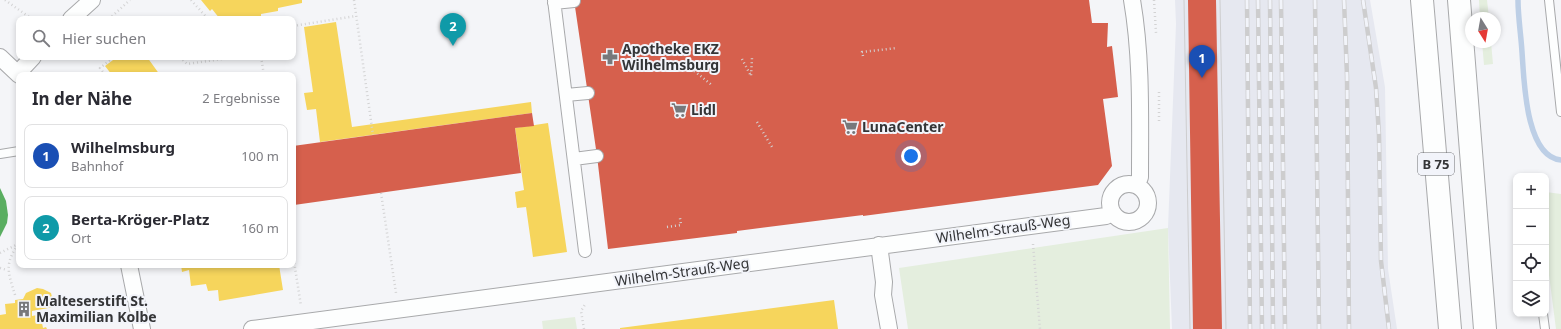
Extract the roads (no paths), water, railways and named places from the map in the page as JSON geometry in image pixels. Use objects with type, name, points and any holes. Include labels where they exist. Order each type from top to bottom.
[{"type":"highway","name":"B 75","points":[[1422,0],[1450,329]]},
{"type":"highway","name":"B 75","points":[[1459,0],[1485,329]]},
{"type":"street","points":[[74,16],[92,0]]},
{"type":"street","points":[[1132,0],[1138,32],[1140,177],[1137,185]]},
{"type":"street","points":[[574,1],[554,2],[585,251]]},
{"type":"street","points":[[0,57],[17,72]]},
{"type":"street","points":[[21,72],[31,60]]},
{"type":"street","points":[[566,95],[588,93]]},
{"type":"street","points":[[574,159],[597,156]]},
{"type":"street","points":[[1129,184],[1137,185],[1146,195],[1148,208],[1144,215],[1139,220],[1132,222],[1124,222],[1117,219],[1112,213],[1110,205],[1110,197],[1114,190],[1129,184]]},
{"type":"street","name":"Wilhelm-Strauß-Weg","points":[[252,329],[304,322],[326,324],[399,310],[1106,216],[1112,213]]},
{"type":"street","points":[[879,245],[884,282],[883,295],[889,329]]},
{"type":"street","points":[[130,268],[142,329]]},
{"type":"lane","points":[[1549,0],[1561,112]]},
{"type":"lane","points":[[0,154],[16,151]]},
{"type":"lane","points":[[1543,317],[1545,329]]},
{"type":"waterway","points":[[1518,0],[1526,97],[1533,131],[1540,146],[1549,156],[1561,160]]},
{"type":"tram line","points":[[1184,0],[1190,329]]},
{"type":"tram line","points":[[1220,0],[1226,329]]},
{"type":"railway","points":[[1247,0],[1250,329]]},
{"type":"railway","points":[[1258,0],[1262,329]]},
{"type":"railway","points":[[1270,0],[1273,329]]},
{"type":"railway","points":[[1281,0],[1285,329]]},
{"type":"railway","points":[[1315,0],[1319,329]]},
{"type":"railway","points":[[1344,0],[1347,76],[1349,329]]},
{"type":"railway","points":[[1363,0],[1376,88],[1379,135],[1381,261],[1389,329]]},
{"type":"place","name":"Berta-Kröger-Platz","points":[[453,46]]},
{"type":"place","name":"Apotheke EKZ Wilhelmsburg","points":[[610,57]]},
{"type":"place","name":"Wilhelmsburg","points":[[1202,78]]},
{"type":"place","name":"Lidl","points":[[679,110]]},
{"type":"place","name":"LunaCenter","points":[[850,127]]},
{"type":"place","name":"Malteserstift St. Maximilian Kolbe","points":[[24,309]]}]
